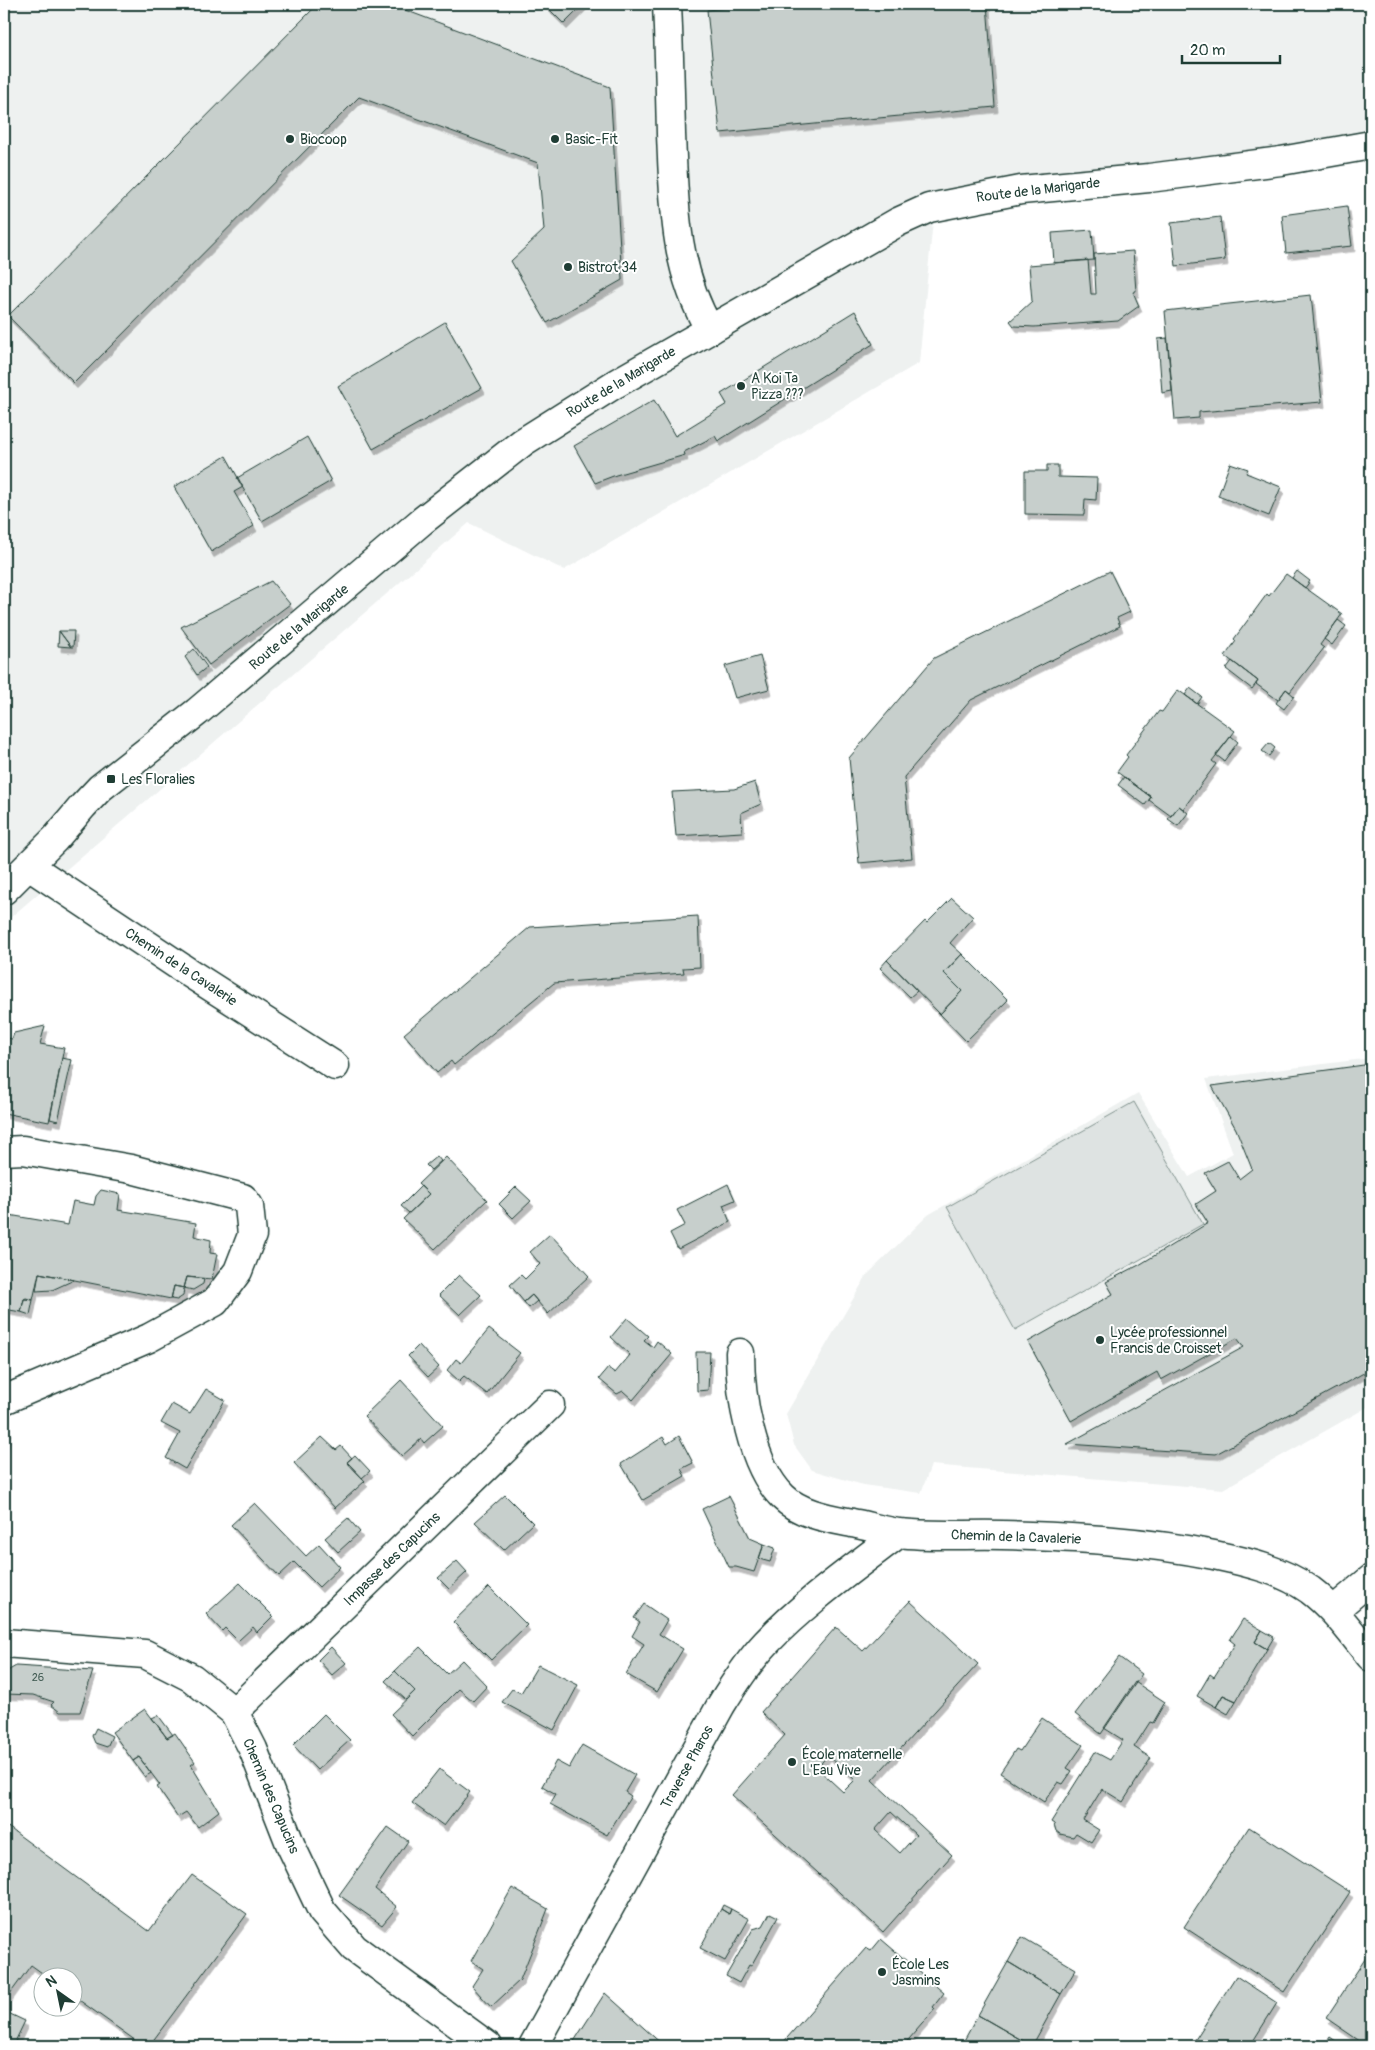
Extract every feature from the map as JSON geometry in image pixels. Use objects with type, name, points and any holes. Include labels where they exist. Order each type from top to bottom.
[{"type":"street","points":[[667,4],[674,203],[680,250],[699,312],[710,330]]},
{"type":"street","name":"Route de la Marigarde","points":[[4,890],[55,840],[100,788],[197,712],[422,521],[524,442],[615,384],[898,222],[929,208],[1021,190],[1149,178],[1271,163],[1371,145]]},
{"type":"street","name":"Chemin de la Cavalerie","points":[[29,866],[188,972],[335,1066]]},
{"type":"street","points":[[4,1151],[23,1150],[131,1169],[242,1198],[249,1206],[252,1235],[238,1271],[215,1302],[149,1338],[4,1400]]},
{"type":"street","name":"Chemin de la Cavalerie","points":[[740,1353],[740,1380],[745,1411],[756,1449],[772,1484],[784,1499],[801,1509],[899,1533],[1013,1536],[1143,1544],[1188,1550],[1244,1562],[1279,1573],[1309,1590],[1333,1611],[1371,1657]]},
{"type":"street","name":"Impasse des Capucins","points":[[234,1712],[550,1405]]},
{"type":"street","name":"Traverse Pharos","points":[[532,2046],[721,1705],[742,1672],[765,1643],[790,1620],[899,1533]]},
{"type":"street","points":[[1333,1611],[1371,1579]]},
{"type":"street","name":"Chemin des Capucins","points":[[4,1643],[145,1654],[192,1678],[234,1712],[253,1749],[291,1846],[322,1911],[354,1948],[485,2045]]},
{"type":"shaded area","points":[[4,4],[1371,4],[1371,133],[934,210],[919,363],[564,570],[469,523],[4,923]]},
{"type":"shaded area","name":"Lycée professionnel Francis de Croisset","points":[[1371,1058],[1371,1405],[1223,1489],[931,1465],[921,1493],[863,1485],[812,1470],[794,1445],[786,1414],[867,1275],[928,1215],[1138,1093],[1189,1177],[1233,1153],[1206,1079]]},
{"type":"shaded area","points":[[1134,1102],[1203,1224],[1015,1330],[947,1207]]},
{"type":"building","points":[[318,4],[389,4],[610,87],[622,280],[547,323],[511,261],[544,230],[538,163],[359,97],[74,383],[8,316]]},
{"type":"building","points":[[544,4],[584,4],[564,24]]},
{"type":"building","points":[[772,4],[987,4],[995,107],[720,133],[707,10]]},
{"type":"building","points":[[1347,206],[1352,246],[1286,253],[1282,215]]},
{"type":"building","points":[[1220,217],[1225,260],[1176,266],[1171,223]]},
{"type":"building","points":[[1092,230],[1094,260],[1054,263],[1052,233]]},
{"type":"building","points":[[1133,251],[1136,291],[1133,292],[1139,306],[1118,321],[1034,327],[1014,326],[1010,321],[1032,301],[1029,265],[1088,260],[1091,294],[1096,294],[1094,254]]},
{"type":"building","points":[[1311,295],[1322,402],[1199,412],[1199,418],[1175,420],[1165,311]]},
{"type":"building","points":[[855,311],[873,344],[718,441],[715,436],[684,452],[685,455],[595,483],[574,446],[654,400],[675,436],[727,404],[721,394]]},
{"type":"building","points":[[445,322],[482,388],[373,449],[338,386]]},
{"type":"building","points":[[1167,338],[1172,391],[1162,393],[1158,339]]},
{"type":"building","points":[[307,437],[331,481],[262,521],[237,478]]},
{"type":"building","points":[[226,456],[243,487],[234,492],[254,526],[211,552],[174,487]]},
{"type":"building","points":[[1230,463],[1248,469],[1246,473],[1281,487],[1269,516],[1218,496]]},
{"type":"building","points":[[1047,465],[1058,465],[1058,477],[1097,478],[1096,500],[1085,499],[1084,515],[1025,514],[1025,471],[1047,471]]},
{"type":"building","points":[[1110,571],[1130,612],[1117,618],[1120,626],[971,700],[904,777],[912,858],[859,863],[849,758],[934,658]]},
{"type":"building","points":[[1297,571],[1310,581],[1305,588],[1292,578]]},
{"type":"building","points":[[1286,574],[1342,614],[1320,645],[1324,648],[1290,692],[1286,689],[1278,700],[1256,684],[1258,681],[1225,656],[1236,641],[1234,639],[1267,594],[1269,596]]},
{"type":"building","points":[[271,581],[290,604],[209,665],[181,627]]},
{"type":"building","points":[[1338,620],[1346,626],[1332,645],[1324,639]]},
{"type":"building","points":[[59,631],[71,647],[58,646]]},
{"type":"building","points":[[59,631],[74,631],[73,647],[71,647]]},
{"type":"building","points":[[194,649],[207,667],[197,675],[185,657]]},
{"type":"building","points":[[760,656],[769,689],[735,698],[725,666]]},
{"type":"building","points":[[1232,661],[1258,681],[1252,689],[1226,669]]},
{"type":"building","points":[[1190,688],[1202,697],[1197,704],[1185,695]]},
{"type":"building","points":[[1286,689],[1294,696],[1284,709],[1276,703]]},
{"type":"building","points":[[1178,690],[1235,731],[1212,761],[1216,764],[1183,809],[1179,806],[1171,816],[1149,800],[1151,797],[1117,772],[1128,757],[1126,755],[1159,711],[1162,712]]},
{"type":"building","points":[[1231,736],[1238,742],[1224,761],[1216,755]]},
{"type":"building","points":[[1269,743],[1275,748],[1269,756],[1262,751]]},
{"type":"building","points":[[1124,777],[1151,797],[1145,805],[1118,785]]},
{"type":"building","points":[[755,782],[761,804],[741,813],[742,832],[676,836],[672,792],[734,789]]},
{"type":"building","points":[[1179,806],[1188,813],[1178,826],[1168,819]]},
{"type":"building","points":[[952,898],[973,917],[950,943],[962,954],[944,973],[962,991],[940,1014],[887,960],[925,921],[927,923]]},
{"type":"building","points":[[698,916],[700,967],[683,968],[684,973],[554,983],[454,1065],[451,1061],[437,1073],[404,1034],[530,927]]},
{"type":"building","points":[[962,954],[1008,1000],[966,1041],[940,1014],[962,991],[944,973]]},
{"type":"building","points":[[887,960],[917,991],[910,997],[880,968]]},
{"type":"building","points":[[45,1026],[40,1044],[64,1048],[49,1122],[4,1113],[4,1037],[12,1039],[14,1033]]},
{"type":"building","points":[[62,1058],[72,1060],[58,1121],[50,1119]]},
{"type":"building","points":[[1371,1064],[1371,1369],[1216,1454],[1067,1444],[1244,1347],[1237,1338],[1161,1380],[1157,1372],[1071,1421],[1028,1342],[1113,1294],[1106,1282],[1139,1265],[1208,1223],[1196,1204],[1216,1191],[1205,1173],[1228,1161],[1239,1179],[1252,1169],[1236,1129],[1212,1086]]},
{"type":"building","points":[[437,1156],[441,1161],[431,1170],[426,1165]]},
{"type":"building","points":[[446,1157],[487,1200],[435,1249],[403,1219],[429,1194],[418,1184]]},
{"type":"building","points":[[728,1184],[735,1200],[723,1205],[730,1222],[678,1249],[670,1233],[685,1225],[677,1210]]},
{"type":"building","points":[[421,1186],[429,1194],[409,1213],[401,1206]]},
{"type":"building","points":[[516,1187],[531,1201],[513,1218],[499,1204]]},
{"type":"building","points":[[101,1190],[120,1194],[118,1210],[196,1223],[194,1236],[211,1240],[210,1253],[217,1254],[212,1279],[187,1277],[184,1288],[174,1286],[171,1299],[39,1273],[33,1300],[24,1299],[21,1312],[4,1309],[4,1233],[8,1234],[4,1230],[4,1223],[9,1215],[68,1225],[73,1201],[94,1205],[96,1196]]},
{"type":"building","points":[[550,1234],[589,1276],[548,1314],[532,1295],[524,1302],[510,1285],[521,1275],[525,1279],[540,1264],[530,1252]]},
{"type":"building","points":[[39,1273],[74,1280],[52,1290],[36,1291]]},
{"type":"building","points":[[459,1275],[481,1295],[460,1315],[439,1295]]},
{"type":"building","points":[[187,1277],[204,1279],[203,1284],[193,1290],[184,1288]]},
{"type":"building","points":[[174,1286],[184,1288],[183,1296],[177,1300],[171,1299]]},
{"type":"building","points":[[532,1295],[537,1301],[529,1308],[524,1302]]},
{"type":"building","points":[[24,1299],[33,1300],[30,1315],[21,1312]]},
{"type":"building","points":[[627,1318],[648,1336],[644,1340],[653,1347],[657,1341],[672,1354],[633,1400],[623,1391],[617,1394],[599,1379],[608,1368],[615,1373],[630,1355],[611,1337]]},
{"type":"building","points":[[489,1329],[520,1353],[487,1394],[464,1376],[459,1381],[447,1370],[456,1359],[461,1363]]},
{"type":"building","points":[[419,1345],[439,1367],[428,1377],[408,1356]]},
{"type":"building","points":[[696,1352],[710,1352],[708,1390],[697,1391]]},
{"type":"building","points":[[401,1380],[443,1426],[424,1443],[421,1439],[402,1456],[364,1416]]},
{"type":"building","points":[[206,1389],[225,1400],[185,1469],[166,1458],[180,1433],[161,1423],[172,1404],[190,1414]]},
{"type":"building","points":[[4,1429],[8,1429],[4,1453]]},
{"type":"building","points":[[679,1436],[693,1463],[681,1469],[685,1476],[643,1500],[621,1464],[663,1437],[667,1444]]},
{"type":"building","points":[[322,1437],[336,1450],[341,1446],[352,1458],[347,1462],[365,1481],[335,1508],[294,1463]]},
{"type":"building","points":[[355,1455],[370,1471],[362,1478],[347,1462]]},
{"type":"building","points":[[505,1495],[533,1523],[504,1550],[475,1522]]},
{"type":"building","points":[[729,1496],[750,1538],[764,1544],[754,1572],[729,1567],[702,1509]]},
{"type":"building","points":[[255,1503],[306,1556],[319,1544],[340,1567],[319,1587],[294,1562],[279,1576],[231,1525]]},
{"type":"building","points":[[348,1518],[360,1532],[338,1552],[325,1538]]},
{"type":"building","points":[[764,1544],[775,1548],[770,1562],[759,1559]]},
{"type":"building","points":[[457,1561],[467,1572],[449,1589],[438,1578]]},
{"type":"building","points":[[240,1583],[273,1616],[257,1632],[253,1627],[238,1641],[225,1628],[222,1631],[206,1614]]},
{"type":"building","points":[[489,1587],[527,1625],[491,1660],[453,1622]]},
{"type":"building","name":"École maternelle L'Eau Vive","points":[[910,1601],[978,1664],[872,1780],[952,1855],[883,1932],[732,1795],[785,1735],[761,1712],[836,1627],[863,1651]],"holes":[[[828,1755],[855,1780],[843,1792],[817,1768]],[[891,1812],[916,1835],[900,1853],[875,1830]]]},
{"type":"building","points":[[644,1604],[667,1620],[659,1634],[683,1649],[657,1692],[626,1674],[644,1644],[632,1636],[640,1622],[634,1618]]},
{"type":"building","points":[[1243,1619],[1262,1630],[1255,1642],[1267,1649],[1236,1701],[1223,1695],[1216,1707],[1197,1696],[1210,1674],[1214,1677],[1235,1644],[1230,1640]]},
{"type":"building","points":[[1262,1630],[1274,1637],[1267,1649],[1255,1642]]},
{"type":"building","points":[[331,1647],[346,1663],[332,1675],[318,1660]]},
{"type":"building","points":[[420,1647],[447,1674],[462,1660],[487,1686],[473,1701],[459,1689],[412,1736],[391,1714],[415,1691],[395,1671]]},
{"type":"building","points":[[1119,1657],[1142,1674],[1101,1734],[1075,1714]]},
{"type":"building","points":[[538,1665],[578,1685],[554,1730],[502,1702],[512,1689],[521,1693]]},
{"type":"building","points":[[16,1666],[93,1671],[80,1712],[60,1712],[51,1705],[54,1702],[33,1695],[5,1694],[4,1673]]},
{"type":"building","points":[[395,1671],[415,1691],[406,1700],[385,1681]]},
{"type":"building","points":[[1135,1682],[1165,1702],[1153,1723],[1150,1722],[1134,1747],[1151,1758],[1123,1802],[1102,1789],[1083,1820],[1099,1830],[1091,1842],[1076,1833],[1073,1837],[1060,1834],[1051,1822],[1095,1752],[1110,1760],[1123,1740],[1104,1728]]},
{"type":"building","points":[[1223,1695],[1236,1701],[1228,1714],[1216,1707]]},
{"type":"building","points":[[145,1709],[167,1738],[175,1733],[195,1762],[191,1765],[219,1811],[198,1827],[186,1812],[178,1817],[157,1787],[160,1785],[139,1757],[133,1761],[112,1732]]},
{"type":"building","points":[[324,1714],[350,1740],[317,1770],[293,1745]]},
{"type":"building","points":[[158,1715],[173,1735],[167,1738],[152,1718]]},
{"type":"building","points":[[1042,1718],[1083,1745],[1067,1768],[1072,1771],[1063,1784],[1058,1782],[1044,1802],[1000,1773],[1016,1749],[1020,1751]]},
{"type":"building","points":[[96,1728],[112,1736],[107,1747],[95,1743],[92,1736]]},
{"type":"building","points":[[582,1745],[635,1775],[625,1792],[631,1796],[607,1835],[550,1804],[556,1794],[542,1786],[556,1761],[569,1768]]},
{"type":"building","points":[[139,1757],[151,1773],[145,1777],[133,1761]]},
{"type":"building","points":[[439,1769],[470,1792],[444,1826],[412,1803]]},
{"type":"building","points":[[8,1827],[149,1931],[192,1875],[247,1914],[149,2046],[143,2046],[82,2002],[82,1968],[35,1968],[31,1965],[7,1998],[4,1996],[4,1834]]},
{"type":"building","points":[[388,1827],[408,1841],[375,1889],[397,1907],[382,1925],[339,1895]]},
{"type":"building","points":[[1249,1827],[1350,1892],[1284,1992],[1184,1927]]},
{"type":"building","points":[[512,1888],[548,1909],[520,1980],[491,2007],[472,1986],[483,1969],[471,1961]]},
{"type":"building","points":[[723,1905],[731,1909],[729,1914],[721,1909]]},
{"type":"building","points":[[721,1909],[729,1914],[731,1909],[749,1919],[725,1961],[700,1948]]},
{"type":"building","points":[[770,1913],[778,1917],[751,1966],[749,1965],[739,1983],[726,1976],[753,1929],[763,1926]]},
{"type":"building","points":[[1022,1937],[1076,1969],[1061,1994],[1008,1962]]},
{"type":"building","name":"École Les Jasmins","points":[[881,1939],[944,1993],[933,2007],[935,2009],[903,2046],[780,2046],[866,1948],[871,1951]]},
{"type":"building","points":[[1371,1950],[1371,2046],[1367,2046],[1326,2018]]},
{"type":"building","points":[[1008,1962],[1061,1994],[1032,2046],[978,2015]]},
{"type":"building","points":[[1236,1976],[1277,2003],[1250,2046],[1191,2046]]},
{"type":"building","points":[[605,1993],[664,2046],[571,2046]]},
{"type":"building","points":[[4,2011],[25,2021],[13,2046],[4,2045]]},
{"type":"building","points":[[978,2015],[1032,2046],[961,2046]]},
{"type":"building","points":[[1330,2037],[1343,2046],[1324,2046]]},
{"type":"place","name":"Biocoop","points":[[290,139]]},
{"type":"place","name":"Basic-Fit","points":[[555,139]]},
{"type":"place","name":"Bistrot 34","points":[[568,267]]},
{"type":"place","name":"A Koi Ta Pizza ???","points":[[741,386]]},
{"type":"place","name":"Les Floralies","points":[[111,779]]},
{"type":"place","name":"Lycée professionnel Francis de Croisset","points":[[1100,1340]]},
{"type":"place","name":"École maternelle L'Eau Vive","points":[[792,1762]]},
{"type":"place","name":"École Les Jasmins","points":[[882,1972]]}]
